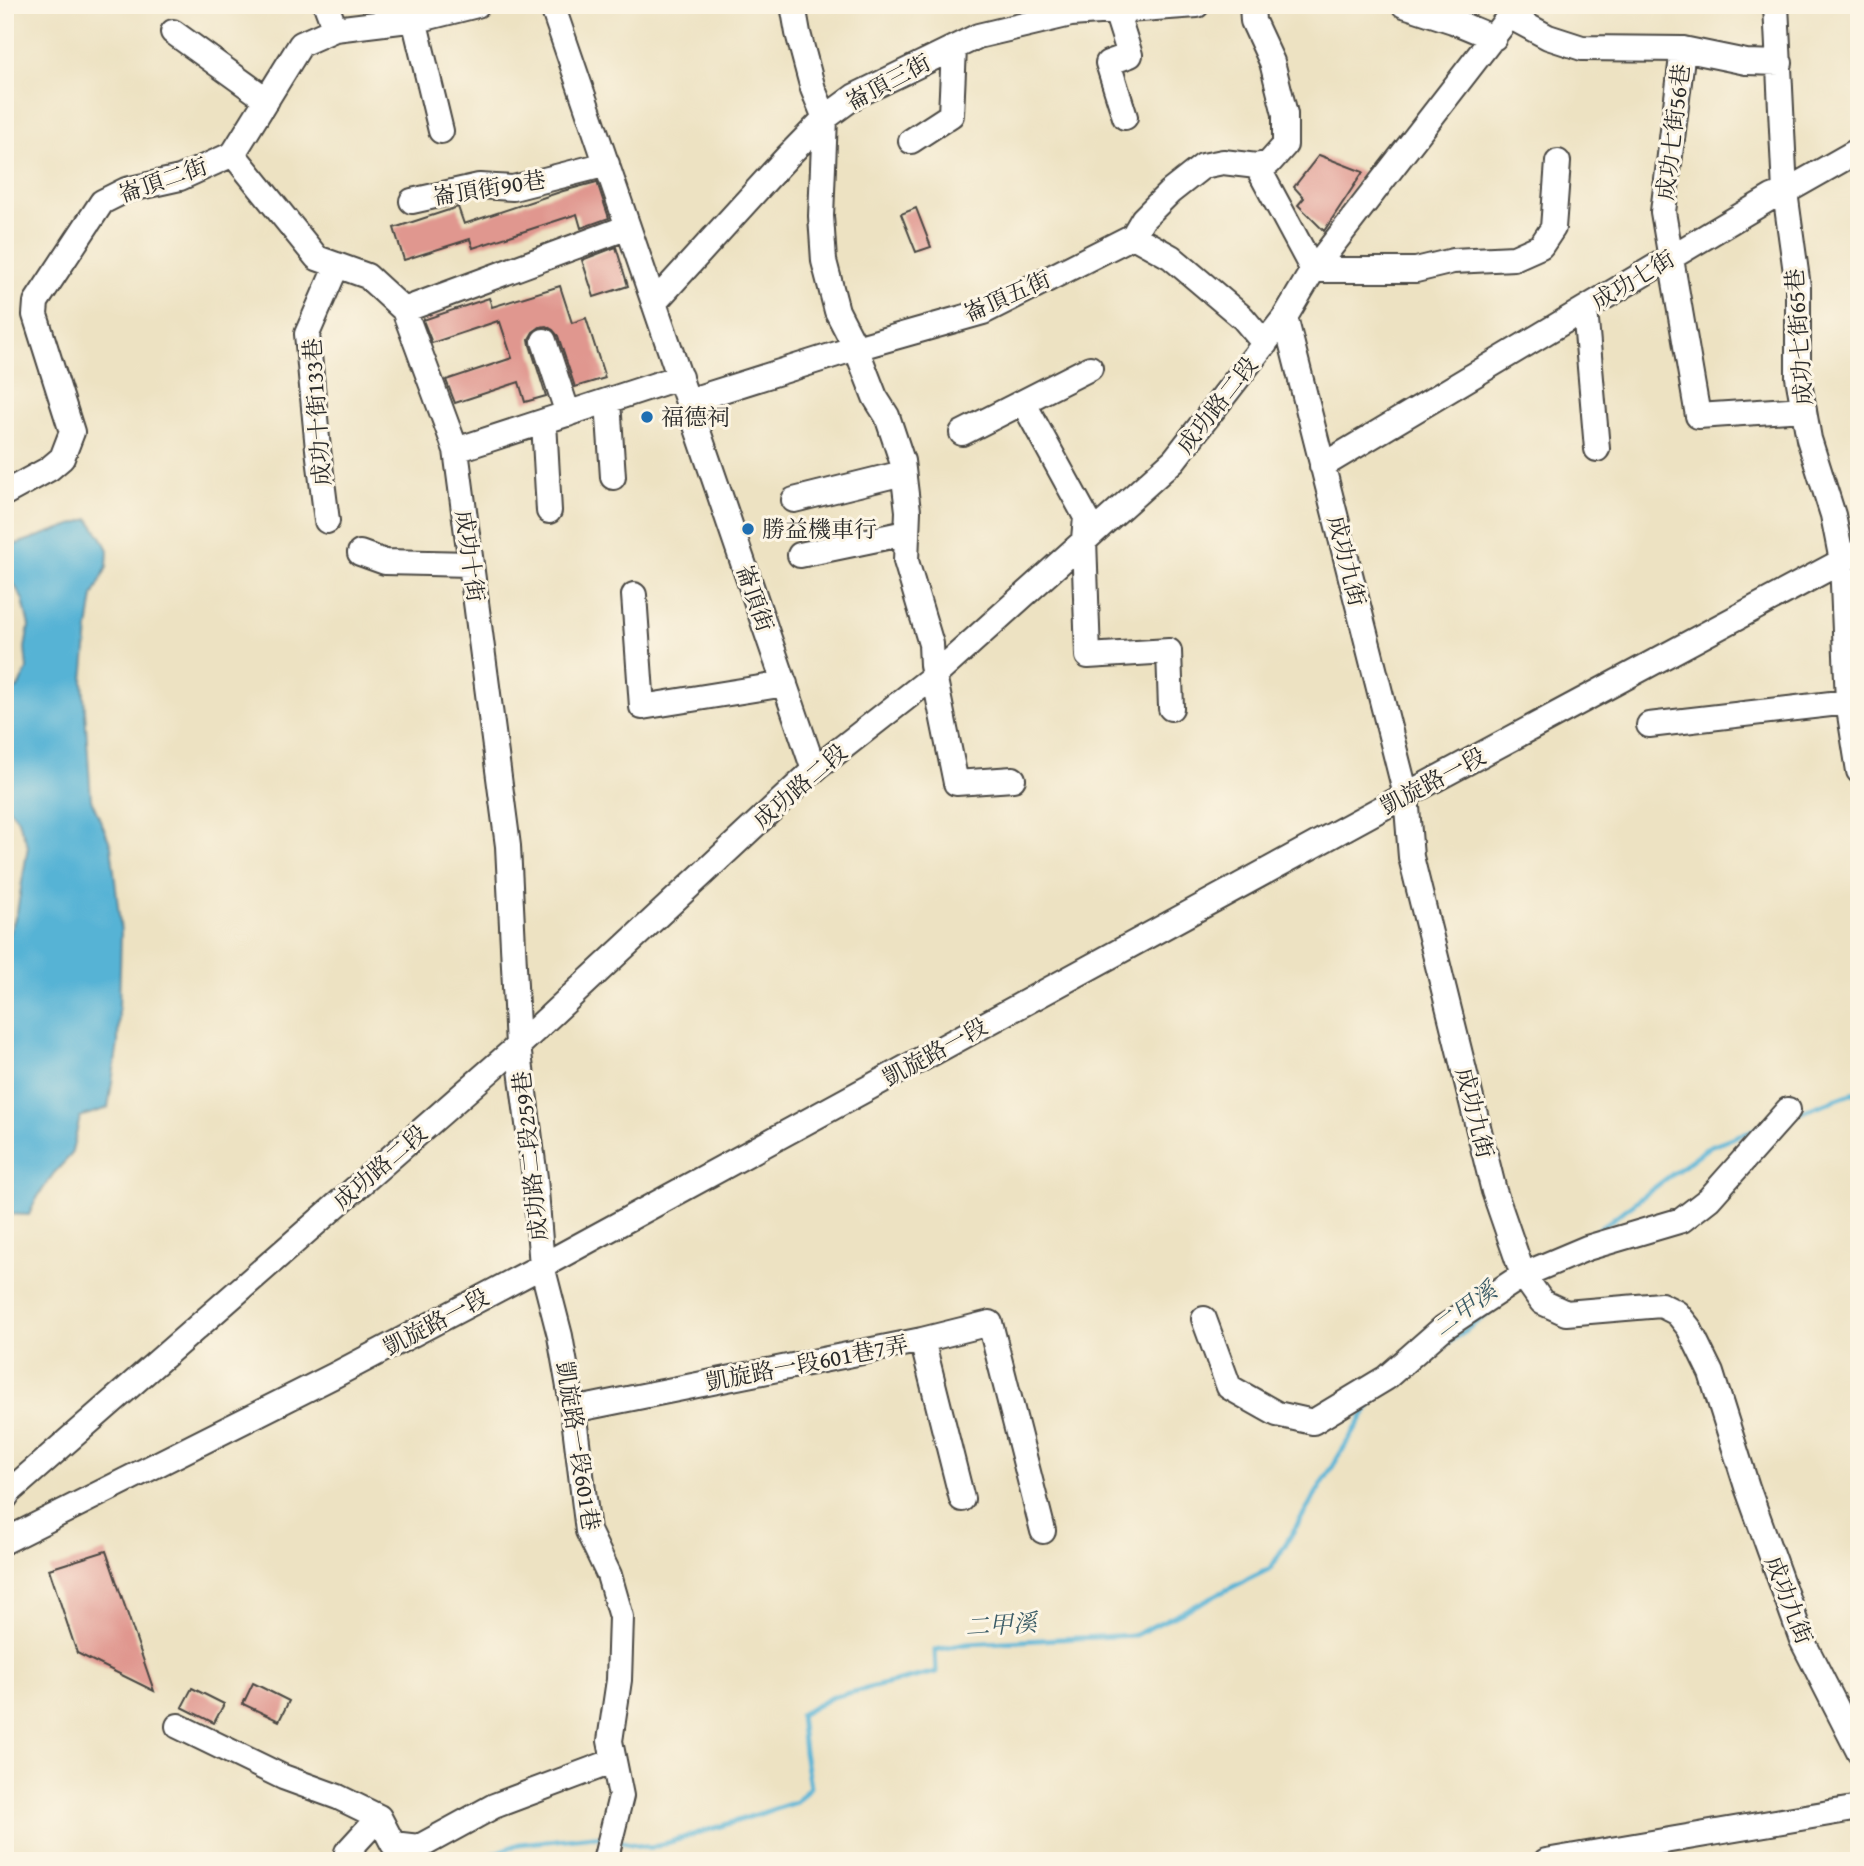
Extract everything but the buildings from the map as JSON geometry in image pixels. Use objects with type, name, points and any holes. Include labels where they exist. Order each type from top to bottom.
[{"type":"street","points":[[326,5],[335,29]]},
{"type":"street","name":"崙頂二街","points":[[5,493],[50,469],[62,458],[72,432],[34,315],[36,302],[102,202],[126,190],[180,178],[233,154],[301,44],[335,29],[477,5]]},
{"type":"street","name":"崙頂街","points":[[552,5],[814,770]]},
{"type":"street","points":[[793,5],[813,89],[825,118],[821,216],[824,261],[837,311],[856,348],[875,397],[887,416],[902,461],[908,511],[906,561],[931,643],[934,676],[956,783],[1013,779]]},
{"type":"street","name":"崙頂三街","points":[[654,303],[788,156],[825,118],[855,96],[978,36],[1071,14],[1197,5]]},
{"type":"street","points":[[1252,5],[1253,21],[1272,62],[1285,114],[1285,145],[1269,163],[1257,166],[1313,270],[1416,270],[1452,261],[1514,258],[1541,246],[1553,228],[1558,162]]},
{"type":"street","points":[[1404,5],[1494,37]]},
{"type":"street","points":[[1776,5],[1784,192]]},
{"type":"street","points":[[1116,11],[1130,55],[1108,63],[1125,117]]},
{"type":"street","points":[[1513,11],[1548,37],[1582,48],[1682,49],[1746,62],[1780,63]]},
{"type":"street","name":"成功路二段","points":[[5,1498],[518,1046],[814,770],[934,676],[1174,460],[1285,317],[1313,270],[1513,11]]},
{"type":"street","points":[[420,14],[441,131]]},
{"type":"street","points":[[173,32],[267,100]]},
{"type":"street","points":[[911,141],[951,115],[954,48]]},
{"type":"street","name":"成功七街56巷","points":[[1682,49],[1664,212],[1698,416],[1804,409]]},
{"type":"street","name":"成功七街","points":[[1322,466],[1772,197],[1859,150]]},
{"type":"street","name":"成功十街","points":[[233,154],[317,258],[367,276],[404,310],[456,450],[508,846],[518,1046]]},
{"type":"street","name":"崙頂五街","points":[[688,401],[856,348],[983,312],[1133,236],[1143,219],[1170,192],[1203,166],[1223,162],[1257,166]]},
{"type":"street","name":"崙頂街90巷","points":[[412,201],[479,186],[513,188],[607,164]]},
{"type":"street","name":"成功七街65巷","points":[[1784,192],[1798,288],[1798,377],[1809,439],[1833,515],[1850,557],[1848,702],[1859,771]]},
{"type":"street","points":[[404,310],[628,227]]},
{"type":"street","points":[[1133,236],[1171,257],[1243,318],[1265,344]]},
{"type":"street","name":"成功十街133巷","points":[[327,521],[307,334],[337,265]]},
{"type":"street","points":[[1585,309],[1597,449]]},
{"type":"street","name":"成功九街","points":[[1285,317],[1406,796],[1411,857],[1494,1191],[1523,1275],[1542,1302],[1566,1313],[1661,1306],[1677,1313],[1689,1328],[1711,1373],[1747,1487],[1802,1640],[1859,1752]]},
{"type":"street","points":[[544,341],[568,414]]},
{"type":"street","points":[[962,433],[1090,368]]},
{"type":"street","points":[[456,450],[680,377]]},
{"type":"street","points":[[608,401],[613,477]]},
{"type":"street","points":[[1023,402],[1086,517],[1084,539],[1088,656],[1169,651],[1171,708]]},
{"type":"street","points":[[544,422],[549,510]]},
{"type":"street","points":[[794,500],[903,473]]},
{"type":"street","points":[[800,555],[906,533]]},
{"type":"street","points":[[360,553],[385,562],[471,564]]},
{"type":"street","name":"凱旋路一段","points":[[5,1541],[335,1375],[542,1266],[1850,557]]},
{"type":"street","points":[[634,595],[642,707],[785,684]]},
{"type":"street","points":[[1649,725],[1848,702]]},
{"type":"street","name":"成功路二段259巷","points":[[518,1046],[536,1178],[542,1266]]},
{"type":"street","points":[[1204,1320],[1229,1387],[1276,1414],[1313,1422],[1386,1378],[1443,1328],[1523,1275],[1587,1248],[1682,1220],[1709,1199],[1788,1110]]},
{"type":"street","name":"凱旋路一段601巷","points":[[542,1266],[560,1336],[588,1531],[609,1575],[621,1617],[619,1680],[610,1741],[621,1796],[608,1847]]},
{"type":"street","points":[[922,1340],[990,1322],[1043,1531]]},
{"type":"street","name":"凱旋路一段601巷7弄","points":[[572,1410],[922,1340],[962,1499]]},
{"type":"street","points":[[178,1726],[283,1777],[338,1797],[379,1817],[393,1844],[419,1847],[494,1806],[614,1761]]},
{"type":"street","points":[[1545,1861],[1859,1808]]},
{"type":"street","points":[[345,1861],[347,1852],[379,1817]]},
{"type":"water","points":[[89,519],[108,550],[107,567],[93,596],[83,681],[91,799],[111,845],[121,932],[118,1044],[108,1108],[80,1117],[71,1155],[54,1173],[29,1215],[5,1214],[5,946],[17,912],[28,846],[17,818],[5,804],[5,695],[18,688],[27,669],[25,648],[29,626],[23,600],[5,568],[5,548]]},
{"type":"waterway","name":"二甲溪","points":[[1796,1114],[1859,1091]]},
{"type":"waterway","name":"二甲溪","points":[[1590,1236],[1710,1146],[1761,1127]]},
{"type":"waterway","name":"二甲溪","points":[[1419,1365],[1495,1308]]},
{"type":"waterway","name":"二甲溪","points":[[617,1841],[651,1848],[797,1802],[810,1787],[800,1715],[832,1697],[936,1672],[935,1650],[966,1644],[1135,1635],[1271,1568],[1374,1398]]},
{"type":"waterway","name":"二甲溪","points":[[475,1861],[519,1844],[594,1836],[604,1838]]},
{"type":"place","name":"福德祠","points":[[647,417]]},
{"type":"place","name":"勝益機車行","points":[[748,529]]}]
